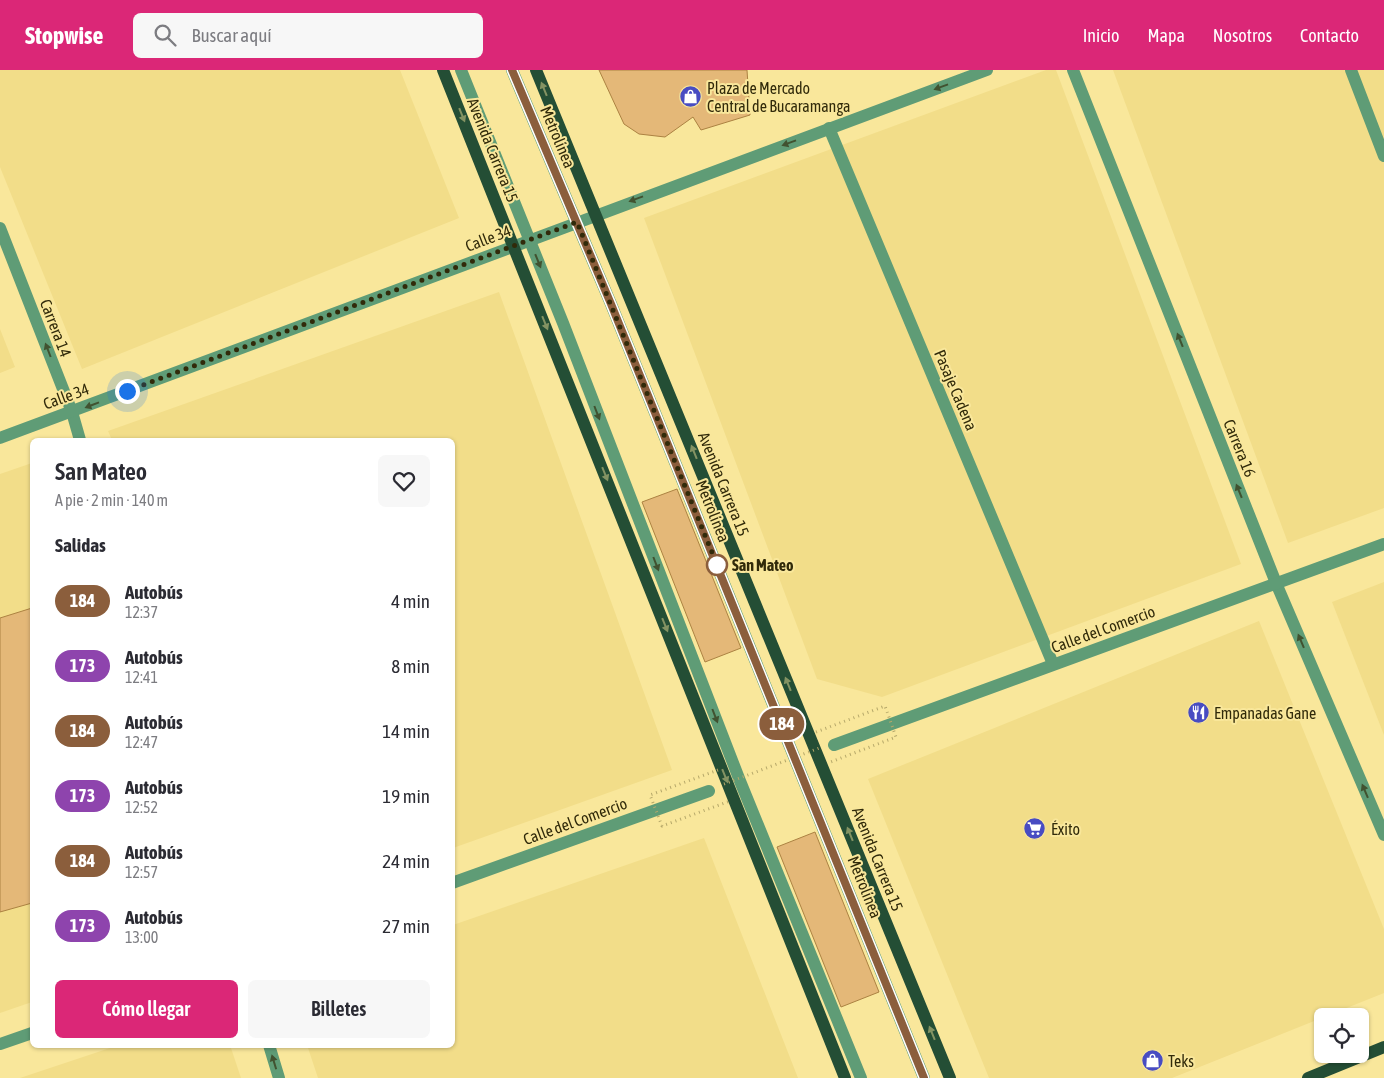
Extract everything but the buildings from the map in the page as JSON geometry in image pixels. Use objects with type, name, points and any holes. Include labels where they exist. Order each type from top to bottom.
[{"type":"main road","name":"Avenida Carrera 15","points":[[443,70],[845,1078]]},
{"type":"main road","name":"Avenida Carrera 15","points":[[536,70],[950,1078]]},
{"type":"main road","points":[[1308,1078],[1384,1047]]},
{"type":"street","points":[[461,70],[530,240],[736,771],[861,1078]]},
{"type":"street","name":"Metrolínea","points":[[512,70],[577,222],[796,757],[924,1078]]},
{"type":"street","name":"Calle 34","points":[[0,438],[987,70]]},
{"type":"street","name":"Carrera 16","points":[[1073,70],[1276,583],[1384,836]]},
{"type":"street","points":[[1351,70],[1384,156]]},
{"type":"street","name":"Pasaje Cadena","points":[[829,128],[1053,664]]},
{"type":"street","name":"Carrera 14","points":[[0,228],[72,412],[79,438]]},
{"type":"street","name":"Calle del Comercio","points":[[828,746],[1384,544]]},
{"type":"street","name":"Calle del Comercio","points":[[455,881],[709,791]]},
{"type":"street","points":[[0,1044],[30,1034]]},
{"type":"street","points":[[269,1048],[279,1078]]},
{"type":"path","points":[[816,732],[885,706],[896,737],[828,763]]},
{"type":"path","points":[[724,784],[828,746]]},
{"type":"path","points":[[718,770],[650,795],[662,826],[730,801]]},
{"type":"shaded area","points":[[0,70],[400,70],[459,218],[82,369],[0,167]]},
{"type":"shaded area","points":[[1046,70],[1056,70],[1241,564],[882,697],[817,679],[644,218]]},
{"type":"shaded area","points":[[1113,70],[1384,70],[1384,508],[1288,543]]},
{"type":"shaded area","points":[[499,292],[672,770],[455,847],[455,438],[111,438],[108,431]]},
{"type":"shaded area","points":[[0,329],[15,367],[0,373]]},
{"type":"shaded area","points":[[30,464],[30,1003],[0,1013],[0,474]]},
{"type":"shaded area","points":[[1384,582],[1384,735],[1332,602]]},
{"type":"shaded area","points":[[1259,621],[1384,929],[1384,993],[1347,1008],[1314,1008],[1314,1021],[1172,1078],[989,1078],[868,779]]},
{"type":"shaded area","points":[[704,838],[798,1078],[318,1078],[308,1048],[455,1048],[455,924]]},
{"type":"shaded area","points":[[110,1048],[231,1048],[241,1078],[20,1078]]},
{"type":"bus line","name":"184","points":[[512,70],[611,304],[796,757],[924,1078]]},
{"type":"place","name":"Plaza de Mercado Central de Bucaramanga","points":[[691,97]]},
{"type":"place","name":"San Mateo","points":[[717,565]]},
{"type":"place","name":"Empanadas Gane","points":[[1198,713]]},
{"type":"place","name":"Éxito","points":[[1035,829]]},
{"type":"place","name":"Teks","points":[[1152,1061]]},
{"type":"route","points":[[127,391],[577,222],[720,572],[717,565]]}]
